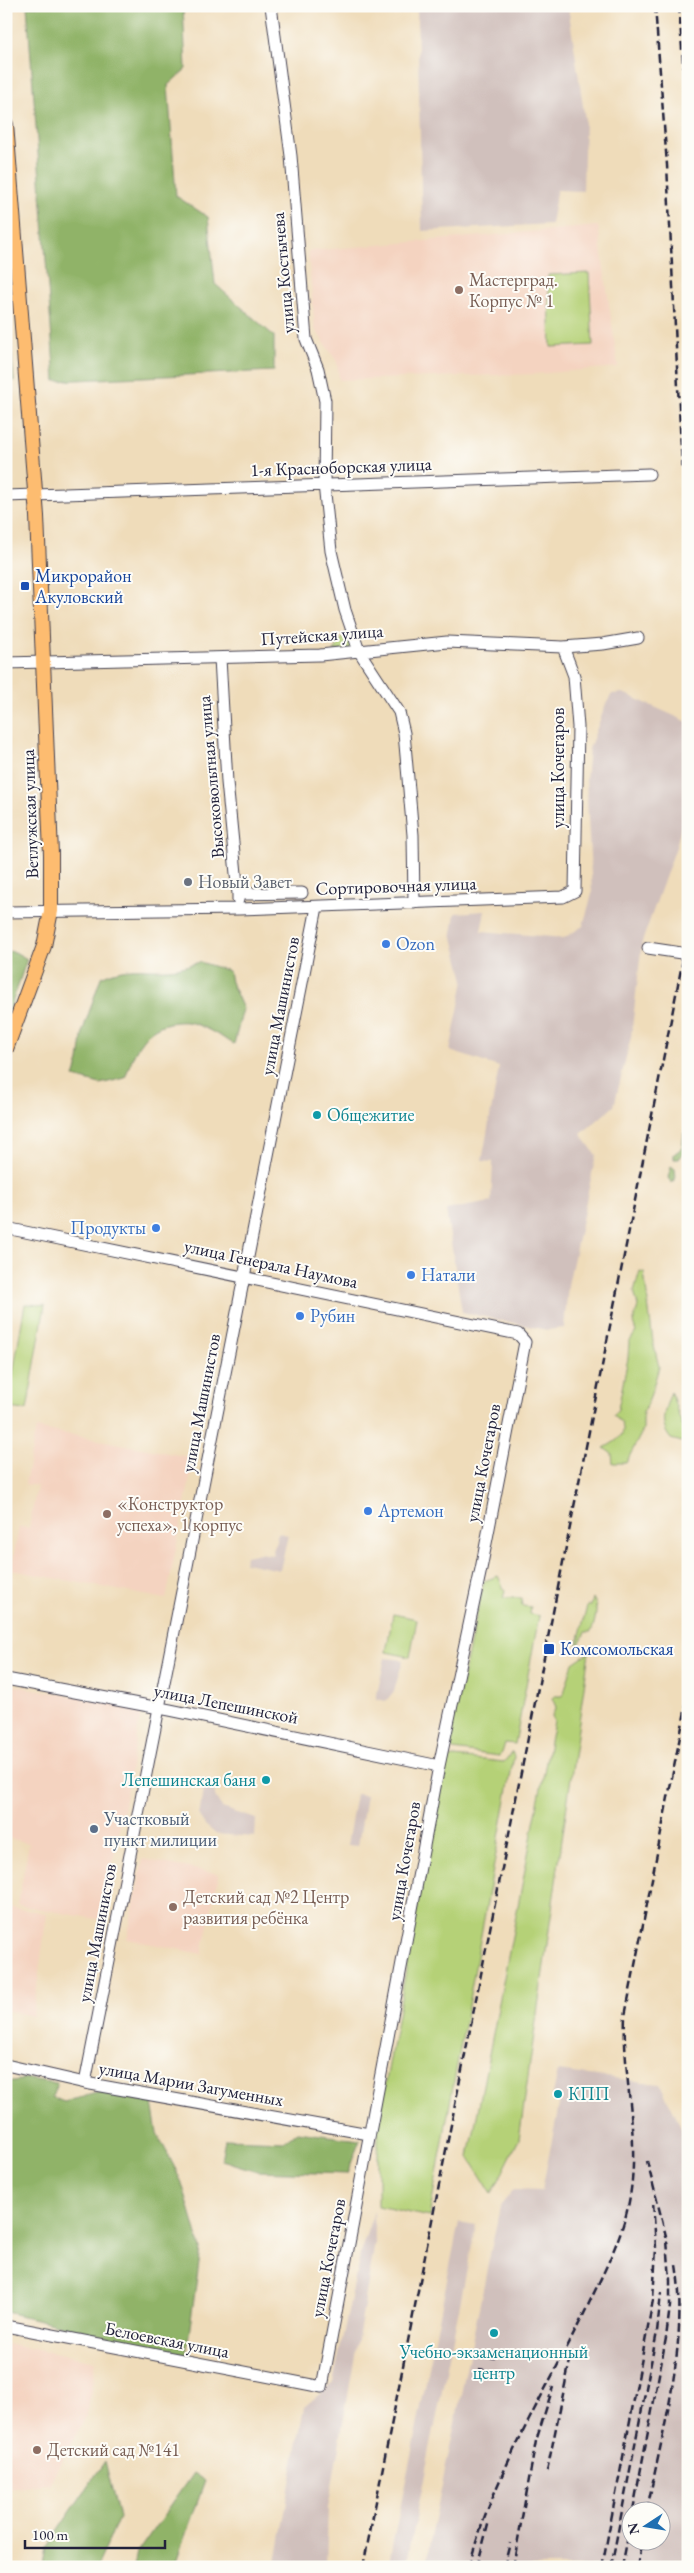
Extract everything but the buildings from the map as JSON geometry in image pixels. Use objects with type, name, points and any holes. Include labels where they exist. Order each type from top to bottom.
[{"type":"main road","name":"Ветлужская улица","points":[[6,124],[29,392],[51,854],[51,911],[44,946],[6,1049]]},
{"type":"street","name":"улица Костычева","points":[[271,6],[291,156],[306,338],[318,369],[325,401],[324,484],[332,550],[345,610],[360,651]]},
{"type":"street","name":"1-я Красноборская улица","points":[[6,496],[649,474]]},
{"type":"street","name":"Путейская улица","points":[[6,663],[320,655],[447,642],[563,647],[603,644],[638,638]]},
{"type":"street","name":"улица Кочегаров","points":[[563,647],[574,676],[578,728],[576,891]]},
{"type":"street","points":[[360,651],[399,712],[404,733],[413,835],[414,903]]},
{"type":"street","name":"Высоковольтная улица","points":[[220,658],[227,782],[239,909]]},
{"type":"street","name":"Сортировочная улица","points":[[6,912],[317,907],[562,897],[576,891]]},
{"type":"street","points":[[238,894],[302,892]]},
{"type":"street","name":"улица Машинистов","points":[[85,2082],[317,907]]},
{"type":"street","points":[[648,948],[688,954]]},
{"type":"street","name":"улица Генерала Наумова","points":[[6,1228],[243,1275],[518,1334],[525,1342]]},
{"type":"street","name":"улица Кочегаров","points":[[322,2387],[439,1766],[482,1564],[525,1342]]},
{"type":"street","name":"улица Лепешинской","points":[[6,1679],[158,1708],[439,1766]]},
{"type":"street","name":"улица Марии Загуменных","points":[[6,2064],[85,2082],[369,2134]]},
{"type":"street","name":"Белоевская улица","points":[[6,2326],[322,2387]]},
{"type":"shaded area","points":[[417,6],[568,6],[585,119],[583,191],[557,190],[551,224],[422,231]]},
{"type":"shaded area","name":"Мастерград. Корпус № 1","points":[[598,226],[618,367],[536,374],[339,380],[337,362],[315,329],[308,251]]},
{"type":"shaded area","points":[[623,693],[688,722],[688,800],[676,847],[642,942],[631,1037],[614,1106],[581,1134],[596,1155],[568,1285],[564,1328],[547,1330],[462,1312],[446,1210],[491,1202],[493,1162],[482,1161],[499,1067],[450,1051],[464,980],[452,934],[455,913],[485,911],[481,931],[564,938],[583,926],[592,894],[586,780],[589,749],[606,704],[612,694]]},
{"type":"shaded area","name":"«Конструктор успеха», 1 корпус","points":[[36,1428],[194,1458],[166,1599],[11,1570],[19,1527],[29,1528],[37,1486],[25,1484]]},
{"type":"shaded area","points":[[278,1533],[288,1535],[280,1570],[245,1563],[246,1556],[260,1553],[272,1555]]},
{"type":"shaded area","points":[[385,1658],[403,1660],[394,1691],[386,1701],[376,1699]]},
{"type":"shaded area","points":[[6,1684],[142,1709],[102,1920],[18,1905],[29,1843],[6,1838]]},
{"type":"shaded area","points":[[204,1783],[214,1784],[215,1796],[222,1808],[256,1819],[255,1837],[216,1834],[205,1825],[199,1816]]},
{"type":"shaded area","points":[[356,1794],[366,1795],[358,1846],[347,1845]]},
{"type":"shaded area","name":"Детский сад №2 Центр развития ребёнка","points":[[143,1859],[219,1874],[202,1954],[127,1939]]},
{"type":"shaded area","points":[[6,1907],[47,1913],[33,2016],[6,2010]]},
{"type":"shaded area","points":[[558,2071],[660,2084],[688,2141],[688,2567],[425,2567],[500,2207],[514,2189],[542,2190],[560,2100],[552,2098]]},
{"type":"shaded area","points":[[374,2211],[375,2243],[328,2508],[326,2567],[275,2567],[304,2407],[333,2383],[361,2250]]},
{"type":"shaded area","points":[[459,2222],[476,2225],[406,2567],[388,2567]]},
{"type":"shaded area","name":"Детский сад №141","points":[[6,2344],[96,2361],[87,2415],[49,2484],[6,2489]]},
{"type":"green space","points":[[27,6],[183,6],[186,69],[168,85],[176,196],[208,217],[215,284],[274,336],[274,371],[55,381]]},
{"type":"green space","points":[[589,273],[593,345],[551,347],[548,275]]},
{"type":"green space","points":[[6,288],[14,381],[6,387]]},
{"type":"green space","points":[[347,631],[355,648],[334,651]]},
{"type":"green space","points":[[6,951],[15,952],[27,959],[6,1020]]},
{"type":"green space","points":[[200,962],[229,971],[231,982],[243,1009],[234,1044],[192,1023],[169,1023],[159,1026],[145,1037],[135,1051],[125,1078],[100,1084],[74,1077],[79,1061],[83,1030],[101,977],[126,969],[170,969]]},
{"type":"green space","points":[[688,1131],[688,1147],[679,1159],[674,1159],[674,1154],[682,1148],[684,1133]]},
{"type":"green space","points":[[671,1166],[675,1169],[676,1177],[672,1183],[668,1178]]},
{"type":"green space","points":[[640,1271],[644,1272],[653,1342],[659,1367],[649,1400],[643,1411],[643,1430],[626,1463],[613,1463],[612,1454],[604,1448],[621,1436],[623,1429],[622,1424],[614,1415],[618,1409],[628,1358],[629,1342],[636,1332],[633,1323],[638,1306],[634,1291]]},
{"type":"green space","points":[[25,1304],[45,1305],[27,1410],[7,1408]]},
{"type":"green space","points":[[671,1392],[686,1438],[682,1442],[671,1439],[665,1428],[664,1416]]},
{"type":"green space","points":[[498,1576],[505,1591],[503,1598],[521,1598],[522,1606],[531,1607],[530,1614],[539,1616],[515,1744],[505,1743],[499,1756],[453,1750],[448,1745],[484,1581]]},
{"type":"green space","points":[[593,1598],[596,1610],[591,1632],[585,1632],[576,1651],[587,1606],[591,1606]]},
{"type":"green space","points":[[393,1614],[417,1619],[410,1657],[386,1652]]},
{"type":"green space","points":[[589,1652],[519,2139],[492,2194],[469,2157],[554,1721],[552,1716],[556,1707],[552,1698],[554,1696],[563,1696],[573,1663]]},
{"type":"green space","points":[[512,1752],[514,1756],[429,2217],[378,2206],[378,2126],[443,1763],[446,1759],[454,1757],[504,1762]]},
{"type":"green space","points":[[28,2079],[57,2083],[52,2097],[64,2102],[100,2092],[152,2103],[157,2133],[181,2180],[201,2249],[186,2355],[6,2312],[6,2082]]},
{"type":"green space","points":[[297,2132],[360,2140],[347,2174],[257,2171],[221,2160],[225,2139],[284,2141]]},
{"type":"green space","points":[[105,2461],[119,2518],[97,2567],[43,2567],[46,2548]]},
{"type":"green space","points":[[193,2473],[205,2481],[174,2567],[134,2567],[137,2553]]},
{"type":"green space","points":[[6,2528],[14,2532],[9,2567],[6,2567]]},
{"type":"railway","points":[[655,6],[667,165],[682,468]]},
{"type":"railway","points":[[679,6],[688,136]]},
{"type":"railway","points":[[363,2567],[688,934]]},
{"type":"railway","points":[[469,2567],[479,2532],[507,2464],[601,2279],[626,2215],[631,2189],[633,2140],[626,2066],[625,2016],[688,1696]]},
{"type":"railway","points":[[635,2500],[666,2338],[670,2306],[667,2240],[647,2161]]},
{"type":"railway","points":[[602,2567],[653,2300],[656,2248],[653,2201]]},
{"type":"railway","points":[[649,2500],[672,2388],[676,2356],[679,2325],[676,2265]]},
{"type":"railway","points":[[611,2567],[657,2332],[661,2293]]},
{"type":"railway","points":[[547,2471],[572,2351]]},
{"type":"railway","points":[[479,2356],[495,2358]]},
{"type":"railway","points":[[479,2369],[495,2372]]},
{"type":"railway","points":[[513,2567],[536,2441],[553,2387]]},
{"type":"railway","points":[[477,2567],[489,2521]]},
{"type":"railway","points":[[504,2567],[510,2543]]},
{"type":"railway","points":[[622,2567],[625,2550]]},
{"type":"railway","points":[[637,2567],[640,2550]]},
{"type":"place","name":"Мастерград. Корпус № 1","points":[[459,290]]},
{"type":"place","name":"Микрорайон Акуловский","points":[[25,586]]},
{"type":"place","name":"Новый Завет","points":[[188,882]]},
{"type":"place","name":"Ozon","points":[[386,944]]},
{"type":"place","name":"Общежитие","points":[[317,1115]]},
{"type":"place","name":"Продукты","points":[[156,1228]]},
{"type":"place","name":"Натали","points":[[411,1275]]},
{"type":"place","name":"Рубин","points":[[300,1316]]},
{"type":"place","name":"Артемон","points":[[368,1511]]},
{"type":"place","name":"«Конструктор успеха», 1 корпус","points":[[107,1514]]},
{"type":"place","name":"Комсомольская","points":[[549,1649]]},
{"type":"place","name":"Лепешинская баня","points":[[266,1780]]},
{"type":"place","name":"Участковый пункт милиции","points":[[94,1829]]},
{"type":"place","name":"Детский сад №2 Центр развития ребёнка","points":[[173,1907]]},
{"type":"place","name":"КПП","points":[[558,2094]]},
{"type":"place","name":"Учебно-экзаменационный центр","points":[[494,2333]]},
{"type":"place","name":"Детский сад №141","points":[[37,2450]]}]
